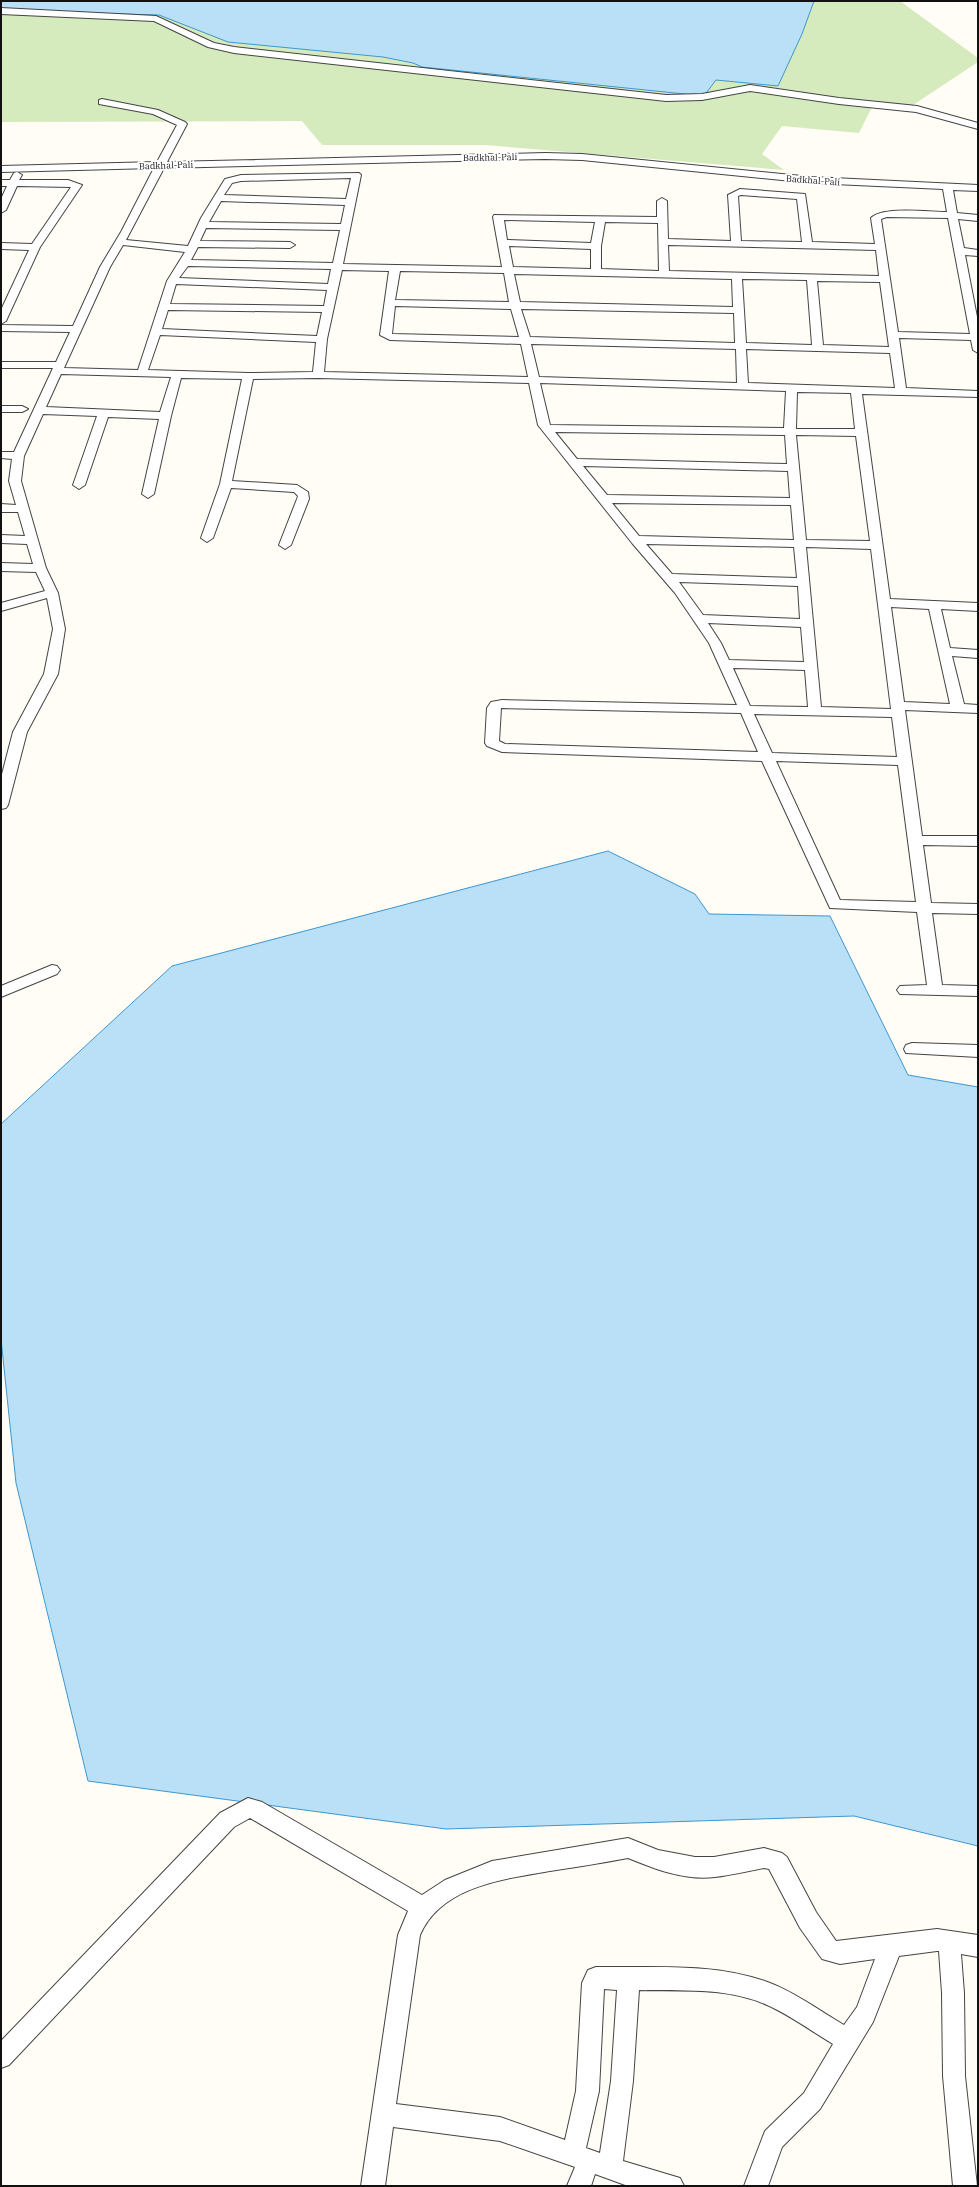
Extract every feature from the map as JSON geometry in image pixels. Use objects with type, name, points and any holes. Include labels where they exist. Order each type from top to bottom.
[{"type":"street","points":[[1,11],[156,19],[210,45],[234,50],[666,98],[702,97],[750,88],[839,101],[917,109],[978,126]]},
{"type":"street","points":[[1,805],[20,732],[50,674],[59,629],[52,593],[40,568],[15,481],[18,456],[75,329],[105,267],[121,242],[182,124],[155,112],[102,102]]},
{"type":"street","name":"Badkhal-Pali","points":[[1,170],[545,156],[582,157],[812,180],[978,188]]},
{"type":"street","points":[[1,210],[20,169]]},
{"type":"street","points":[[142,373],[172,281],[194,247],[228,181],[233,179],[356,175],[322,340],[318,375]]},
{"type":"street","points":[[1,184],[68,183],[77,185],[35,248],[1,321]]},
{"type":"street","points":[[947,186],[978,349]]},
{"type":"street","points":[[736,244],[733,195],[740,192],[802,196],[807,245]]},
{"type":"street","points":[[218,198],[350,202]]},
{"type":"street","points":[[662,201],[664,274]]},
{"type":"street","points":[[901,392],[876,218],[886,214],[952,215],[978,218]]},
{"type":"street","points":[[662,220],[501,216],[497,220],[515,306],[526,339],[544,425],[605,499],[636,540],[670,578],[715,643],[835,904],[978,909]]},
{"type":"street","points":[[596,273],[596,246],[600,219]]},
{"type":"street","points":[[204,225],[345,227]]},
{"type":"street","points":[[121,242],[194,247],[290,245]]},
{"type":"street","points":[[663,242],[880,247]]},
{"type":"street","points":[[502,243],[596,246]]},
{"type":"street","points":[[1,246],[35,248]]},
{"type":"street","points":[[959,251],[978,253]]},
{"type":"street","points":[[185,263],[885,279]]},
{"type":"street","points":[[395,268],[385,335],[390,337],[526,339],[895,350]]},
{"type":"street","points":[[737,276],[743,387]]},
{"type":"street","points":[[812,278],[818,348]]},
{"type":"street","points":[[172,281],[333,287]]},
{"type":"street","points":[[390,303],[739,310]]},
{"type":"street","points":[[164,307],[329,309]]},
{"type":"street","points":[[1,328],[75,329]]},
{"type":"street","points":[[156,332],[322,340]]},
{"type":"street","points":[[893,335],[976,337]]},
{"type":"street","points":[[1,365],[142,373],[535,380],[978,394]]},
{"type":"street","points":[[148,494],[165,416],[177,374]]},
{"type":"street","points":[[207,538],[226,484],[248,376]]},
{"type":"street","points":[[792,389],[790,432],[815,711]]},
{"type":"street","points":[[856,391],[935,991]]},
{"type":"street","points":[[1,408],[22,409]]},
{"type":"street","points":[[39,410],[165,416]]},
{"type":"street","points":[[79,485],[104,413]]},
{"type":"street","points":[[547,428],[862,433]]},
{"type":"street","points":[[1,455],[18,456]]},
{"type":"street","points":[[575,462],[794,468]]},
{"type":"street","points":[[226,484],[298,489],[302,492],[304,495],[303,500],[285,545]]},
{"type":"street","points":[[605,499],[796,502]]},
{"type":"street","points":[[1,508],[23,509]]},
{"type":"street","points":[[1,539],[31,540]]},
{"type":"street","points":[[636,540],[877,545]]},
{"type":"street","points":[[1,567],[40,568]]},
{"type":"street","points":[[670,578],[804,582]]},
{"type":"street","points":[[1,608],[52,593]]},
{"type":"street","points":[[884,603],[978,606]]},
{"type":"street","points":[[934,605],[958,708]]},
{"type":"street","points":[[698,619],[807,623]]},
{"type":"street","points":[[945,651],[978,654]]},
{"type":"street","points":[[724,664],[811,666]]},
{"type":"street","points":[[905,761],[502,748],[492,744],[494,708],[496,705],[502,704],[815,711],[958,708],[978,709]]},
{"type":"street","points":[[915,840],[978,841]]},
{"type":"street","points":[[4,987],[52,970]]},
{"type":"street","points":[[905,990],[978,991]]},
{"type":"street","points":[[912,1049],[978,1051]]},
{"type":"street","points":[[1,2058],[227,1820],[248,1808],[255,1809],[424,1908]]},
{"type":"street","points":[[373,2186],[408,1935],[417,1916],[433,1899],[453,1887],[492,1870],[624,1848],[658,1860],[695,1867],[714,1867],[769,1858],[780,1864],[808,1920],[826,1949],[840,1953],[892,1945],[949,1941],[978,1946]]},
{"type":"street","points":[[949,1941],[954,1994],[954,2076],[965,2186]]},
{"type":"street","points":[[756,2186],[773,2139],[812,2101],[865,2014],[892,1945]]},
{"type":"street","points":[[590,2160],[586,2099],[592,1983],[596,1978],[718,1981],[740,1985],[769,1994],[783,2001],[848,2040]]},
{"type":"street","points":[[579,2186],[622,2081],[629,1980]]},
{"type":"street","points":[[384,2114],[500,2129],[672,2186]]},
{"type":"green space","points":[[1,1],[900,1],[978,58],[978,62],[913,105],[873,105],[859,133],[782,126],[762,154],[784,170],[485,145],[322,145],[302,121],[1,122]]},
{"type":"water","points":[[1,1],[814,1],[802,34],[778,86],[716,80],[704,96],[422,67],[413,63],[383,57],[228,42],[159,15],[1,9]]},
{"type":"water","points":[[608,851],[695,894],[709,914],[830,916],[908,1075],[978,1087],[978,1846],[854,1816],[446,1829],[88,1781],[16,1483],[1,1339],[1,1124],[172,966]]}]
